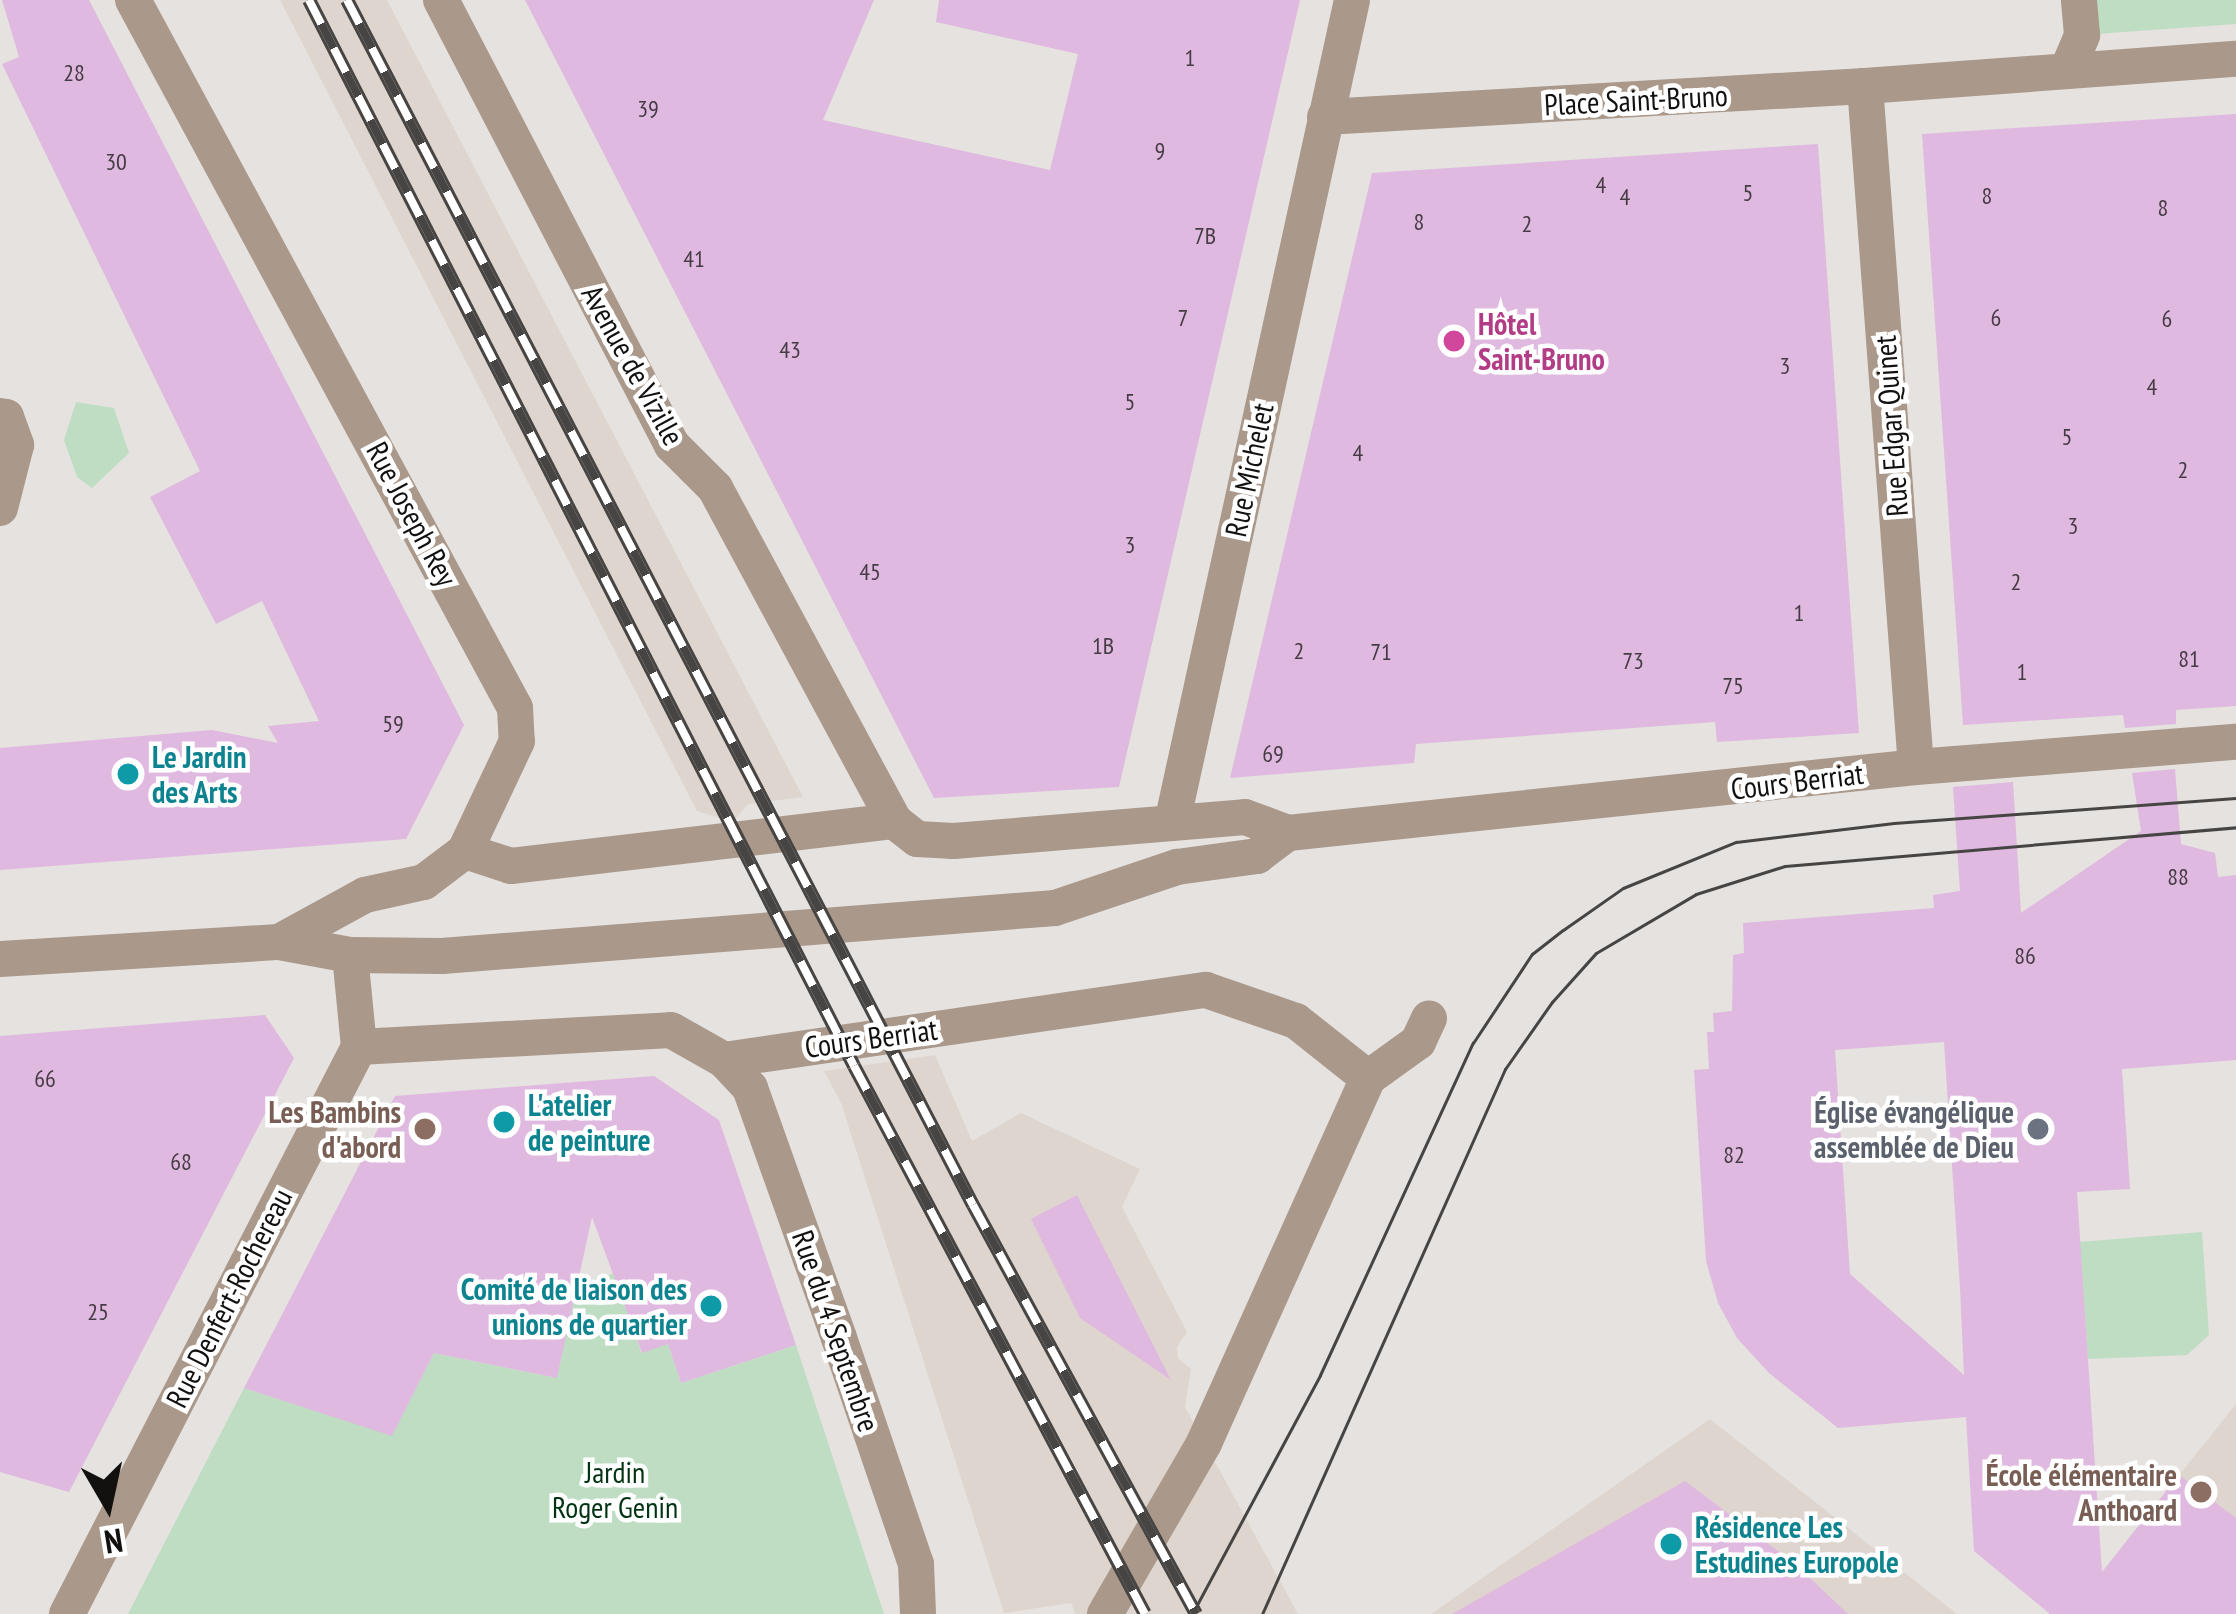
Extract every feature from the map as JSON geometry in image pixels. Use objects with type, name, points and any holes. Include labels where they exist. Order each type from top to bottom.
[{"type":"street","name":"Rue Joseph Rey","points":[[133,0],[515,708],[517,741],[465,851]]},
{"type":"street","name":"Avenue de Vizille","points":[[441,0],[672,446],[715,488],[906,830]]},
{"type":"street","points":[[1325,117],[1352,0]]},
{"type":"street","points":[[2067,71],[2082,35],[2080,0]]},
{"type":"street","name":"Place Saint-Bruno","points":[[1325,117],[2236,59]]},
{"type":"street","name":"Rue Edgar Quinet","points":[[1865,86],[1916,767]]},
{"type":"street","name":"Rue Michelet","points":[[1172,824],[1325,117]]},
{"type":"street","points":[[0,416],[6,417],[16,445],[0,508]]},
{"type":"street","name":"Cours Berriat","points":[[465,851],[511,866],[906,830],[1245,818],[1288,833],[1916,767],[2236,742]]},
{"type":"street","name":"Cours Berriat","points":[[279,942],[350,955],[442,956],[1055,908],[1177,867],[1257,856],[1288,833]]},
{"type":"street","points":[[0,959],[279,942],[364,895],[424,882],[465,851]]},
{"type":"street","points":[[350,955],[359,1047],[671,1030],[724,1060]]},
{"type":"street","name":"Cours Berriat","points":[[724,1060],[1206,989],[1296,1021],[1368,1078]]},
{"type":"street","points":[[1105,1614],[1204,1443],[1368,1078],[1418,1042],[1429,1018]]},
{"type":"street","name":"Rue Denfert-Rochereau","points":[[67,1614],[359,1047]]},
{"type":"street","name":"Rue du 4 Septembre","points":[[724,1060],[750,1088],[839,1338],[916,1564],[918,1614]]},
{"type":"shaded area","points":[[280,0],[387,0],[803,797],[748,804],[733,822],[697,811]]},
{"type":"shaded area","points":[[935,1055],[972,1141],[1021,1113],[1140,1169],[1122,1207],[1187,1332],[1177,1347],[1178,1358],[1191,1369],[1185,1407],[1298,1614],[1076,1614],[1071,1603],[1004,1613],[841,1103],[824,1071]]},
{"type":"shaded area","name":"École élémentaire Anthoard","points":[[2236,1404],[2236,1614],[2211,1614],[2124,1544]]},
{"type":"shaded area","points":[[1710,1419],[1957,1614],[1431,1614]]},
{"type":"green space","points":[[2079,0],[2236,0],[2236,24],[2082,35]]},
{"type":"green space","points":[[76,402],[114,408],[129,453],[92,488],[77,477],[64,440]]},
{"type":"green space","points":[[2202,1232],[2209,1335],[2187,1355],[2088,1359],[2080,1242]]},
{"type":"green space","name":"Jardin Roger Genin","points":[[634,1267],[627,1311],[641,1352],[668,1344],[681,1383],[796,1345],[884,1614],[128,1614],[244,1388],[392,1435],[434,1353],[557,1378],[577,1285]]},
{"type":"building","points":[[2,0],[89,0],[464,725],[406,839],[0,870],[0,748],[212,730],[278,743],[268,726],[319,721],[262,601],[216,624],[150,497],[200,471],[2,64],[19,57]]},
{"type":"building","points":[[525,0],[874,0],[823,120],[1050,170],[1078,54],[936,22],[939,0],[1300,0],[1119,787],[934,798]]},
{"type":"building","points":[[2236,114],[2236,706],[2176,710],[2176,724],[2125,728],[2123,715],[1963,725],[1922,134]]},
{"type":"building","points":[[1818,144],[1859,733],[1717,742],[1715,722],[1416,744],[1414,763],[1230,778],[1372,173]]},
{"type":"building","points":[[2175,769],[2181,844],[2215,853],[2218,877],[2236,875],[2236,1060],[2122,1069],[2130,1189],[2077,1192],[2102,1572],[2179,1475],[2236,1518],[2236,1614],[2050,1614],[1974,1551],[1966,1417],[1838,1428],[1769,1373],[1737,1338],[1718,1303],[1706,1261],[1694,1070],[1709,1069],[1707,1032],[1714,1032],[1713,1013],[1732,1011],[1733,955],[1744,953],[1743,923],[1934,908],[1933,895],[1960,891],[1953,787],[2013,782],[2021,913],[2141,831],[2132,773]],"holes":[[[1944,1042],[1964,1375],[1850,1274],[1835,1050]]]},
{"type":"building","points":[[265,1015],[294,1058],[69,1492],[0,1472],[0,1036]]},
{"type":"building","points":[[654,1076],[719,1120],[796,1345],[681,1383],[668,1344],[642,1353],[592,1217],[557,1378],[434,1353],[392,1436],[244,1388],[395,1096]]},
{"type":"building","points":[[1077,1195],[1171,1380],[1080,1318],[1031,1219]]},
{"type":"building","name":"Résidence Les Estudines Europole","points":[[1685,1481],[1794,1563],[1848,1614],[1452,1614]]},
{"type":"tram line","points":[[1192,1614],[1320,1375],[1473,1043],[1532,954],[1623,888],[1736,842],[1894,823],[2236,798]]},
{"type":"tram line","points":[[1262,1614],[1505,1069],[1552,1002],[1596,953],[1696,894],[1785,866],[2236,827]]},
{"type":"railway","points":[[309,0],[854,1066],[1145,1614]]},
{"type":"railway","points":[[347,0],[973,1205],[1196,1614]]},
{"type":"place","name":"Hôtel Saint-Bruno","points":[[1454,341]]},
{"type":"place","name":"Le Jardin des Arts","points":[[128,774]]},
{"type":"place","name":"L'atelier de peinture","points":[[504,1122]]},
{"type":"place","name":"Les Bambins d'abord","points":[[425,1129]]},
{"type":"place","name":"Église évangélique assemblée de Dieu","points":[[2038,1129]]},
{"type":"place","name":"Comité de liaison des unions de quartier","points":[[711,1306]]},
{"type":"place","name":"École élémentaire Anthoard","points":[[2201,1492]]},
{"type":"place","name":"Résidence Les Estudines Europole","points":[[1671,1544]]}]
